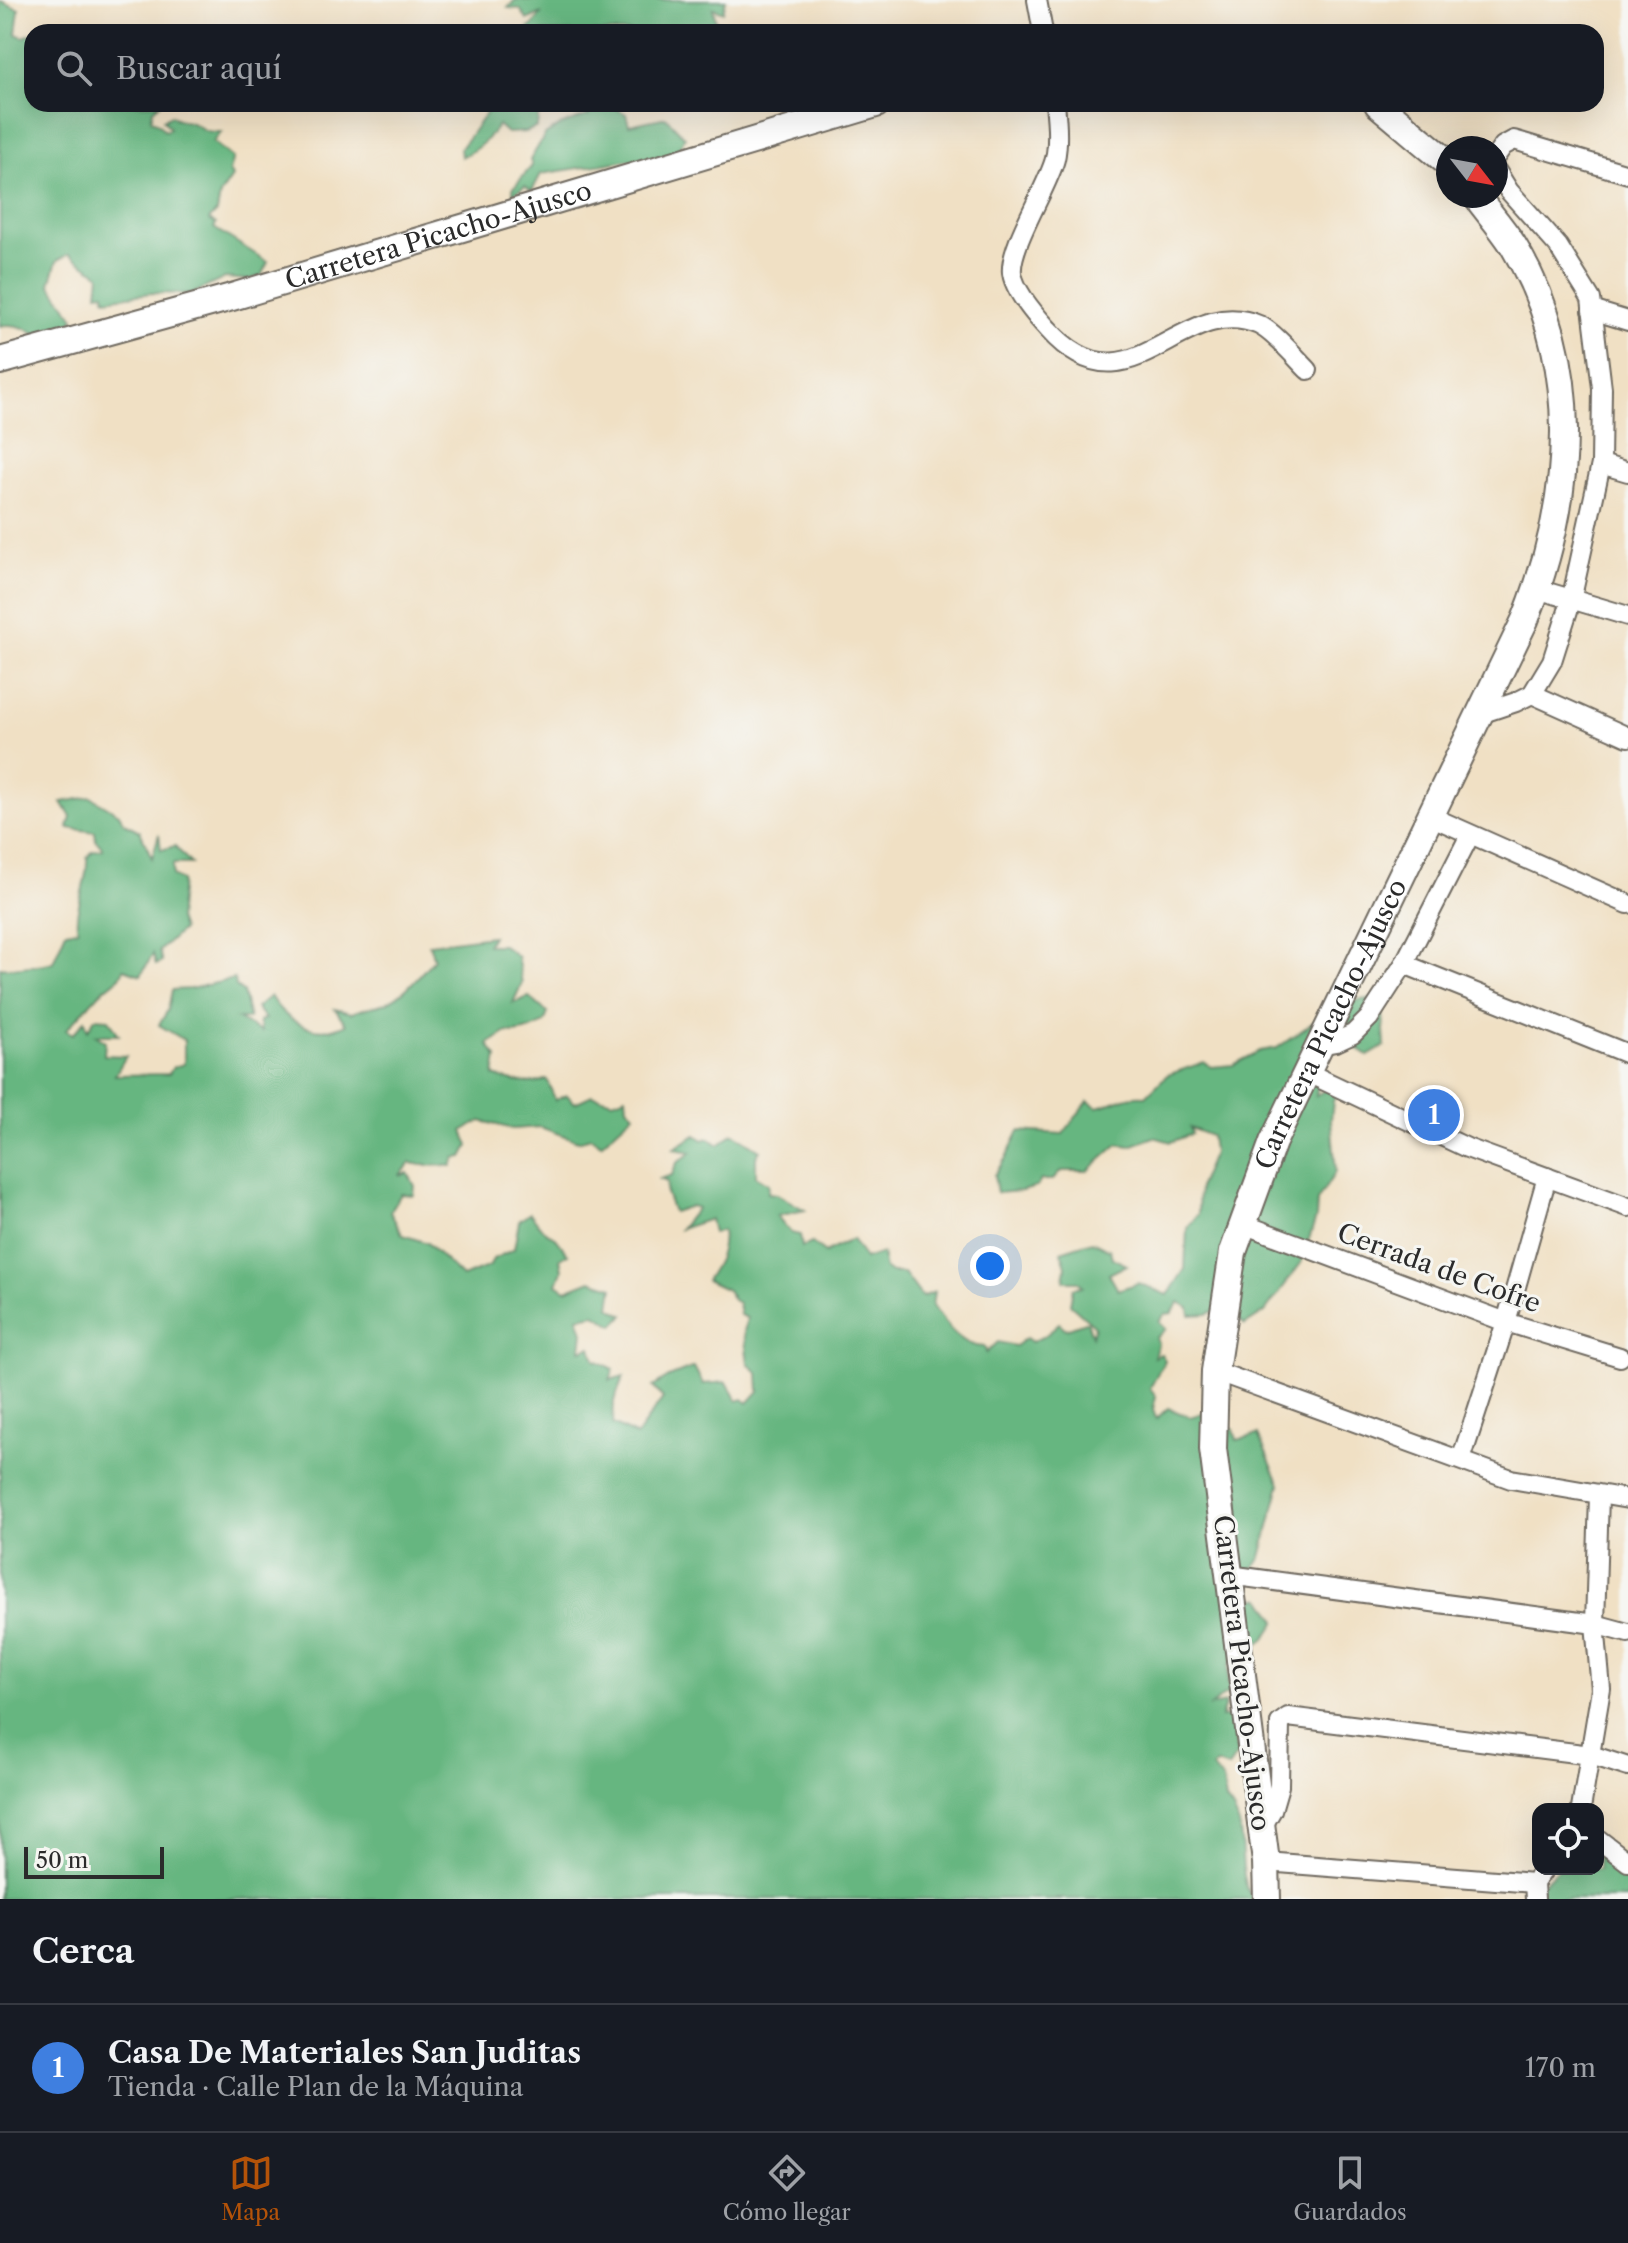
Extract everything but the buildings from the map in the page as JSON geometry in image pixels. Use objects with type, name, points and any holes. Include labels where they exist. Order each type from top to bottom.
[{"type":"main road","name":"Carretera Picacho-Ajusco","points":[[0,361],[232,297],[849,112]]},
{"type":"main road","points":[[1387,112],[1436,153]]},
{"type":"main road","name":"Carretera Picacho-Ajusco","points":[[1267,1899],[1266,1862],[1213,1449],[1215,1371],[1233,1252],[1273,1142],[1480,714],[1537,589],[1560,498],[1566,430],[1560,366],[1544,310],[1513,246],[1485,208]]},
{"type":"street","points":[[1037,0],[1042,24]]},
{"type":"street","points":[[1056,112],[1055,159],[1017,247],[1012,272],[1027,306],[1056,338],[1088,359],[1113,363],[1139,357],[1206,323],[1229,318],[1261,326],[1308,370]]},
{"type":"street","points":[[1508,143],[1514,140],[1628,174]]},
{"type":"street","points":[[1480,714],[1532,694],[1552,661],[1571,601],[1601,464],[1602,388],[1591,299],[1558,246],[1508,189]]},
{"type":"street","points":[[1592,310],[1628,321]]},
{"type":"street","points":[[1601,464],[1628,472]]},
{"type":"street","points":[[1537,589],[1628,616]]},
{"type":"street","points":[[1532,694],[1628,737]]},
{"type":"street","points":[[1430,816],[1628,904]]},
{"type":"street","points":[[1319,1045],[1353,1034],[1369,1018],[1404,964],[1470,835]]},
{"type":"street","points":[[1404,964],[1628,1054]]},
{"type":"street","points":[[1306,1072],[1467,1148],[1628,1207]]},
{"type":"street","points":[[1461,1460],[1506,1322],[1547,1177]]},
{"type":"street","name":"Cerrada de Cofre","points":[[1243,1224],[1506,1322],[1620,1357]]},
{"type":"street","points":[[1215,1371],[1511,1479],[1628,1499]]},
{"type":"street","points":[[1582,1803],[1601,1689],[1595,1624],[1599,1496]]},
{"type":"street","points":[[1229,1575],[1595,1624],[1628,1633]]},
{"type":"street","points":[[1261,1829],[1272,1810],[1279,1786],[1280,1723],[1288,1717],[1591,1755],[1628,1767]]},
{"type":"street","points":[[1604,1844],[1628,1862]]},
{"type":"street","points":[[1266,1862],[1537,1884]]},
{"type":"green space","points":[[515,0],[726,0],[723,12],[713,8],[716,22],[730,22],[534,24],[542,13],[527,20],[520,9],[508,8]]},
{"type":"green space","points":[[0,1],[19,9],[16,34],[24,37],[24,112],[153,112],[151,120],[165,131],[170,128],[163,120],[171,115],[206,130],[221,132],[213,142],[233,158],[229,171],[232,177],[220,195],[217,212],[209,220],[216,224],[214,228],[268,262],[261,276],[248,280],[225,278],[192,294],[152,293],[106,299],[104,292],[98,293],[100,275],[69,254],[57,261],[50,284],[74,318],[69,325],[69,339],[58,331],[43,340],[23,328],[0,326]]},
{"type":"green space","points":[[539,112],[537,127],[526,132],[507,133],[498,125],[482,144],[461,157],[460,148],[486,114]]},
{"type":"green space","points":[[587,112],[622,112],[629,125],[666,117],[685,137],[672,161],[635,165],[629,160],[541,174],[532,191],[525,186],[513,194],[513,188],[532,166],[530,160],[545,135],[561,125],[589,115]]},
{"type":"green space","points":[[91,797],[119,814],[124,823],[140,831],[152,858],[159,834],[161,850],[175,846],[191,864],[173,864],[173,876],[182,881],[178,919],[182,930],[159,951],[162,962],[156,965],[153,954],[141,975],[124,969],[120,977],[100,993],[66,1030],[73,1034],[85,1020],[88,1030],[95,1018],[109,1019],[119,1035],[95,1035],[105,1041],[104,1055],[126,1056],[115,1075],[169,1074],[173,1067],[184,1064],[184,1040],[159,1025],[168,1010],[172,990],[234,979],[236,987],[243,992],[249,1019],[238,1019],[261,1032],[259,1021],[265,1019],[256,1008],[270,996],[293,1020],[313,1029],[324,1030],[346,1024],[335,1009],[352,1013],[388,1002],[401,993],[434,959],[429,944],[492,936],[487,945],[502,945],[517,956],[522,983],[513,1003],[529,997],[548,1013],[544,1023],[521,1032],[507,1032],[488,1044],[497,1057],[494,1076],[527,1083],[547,1079],[555,1100],[567,1095],[575,1103],[592,1095],[613,1101],[626,1096],[627,1106],[634,1114],[601,1144],[591,1137],[578,1141],[540,1127],[513,1129],[481,1121],[463,1131],[469,1146],[463,1157],[455,1158],[452,1166],[411,1163],[399,1176],[408,1173],[415,1186],[414,1195],[401,1194],[390,1212],[403,1235],[427,1243],[462,1277],[490,1266],[493,1259],[514,1249],[519,1221],[530,1213],[568,1254],[560,1258],[562,1270],[557,1284],[566,1290],[591,1280],[613,1287],[610,1307],[624,1315],[614,1325],[595,1314],[578,1317],[583,1332],[581,1350],[591,1347],[595,1360],[614,1369],[610,1380],[624,1376],[614,1401],[613,1424],[636,1436],[663,1398],[653,1387],[694,1367],[703,1384],[727,1382],[737,1401],[743,1399],[748,1403],[759,1391],[758,1373],[748,1363],[744,1332],[747,1318],[740,1315],[738,1303],[727,1290],[706,1280],[719,1256],[722,1230],[713,1233],[710,1219],[680,1229],[697,1208],[691,1206],[673,1212],[666,1193],[667,1182],[660,1179],[672,1175],[677,1163],[692,1152],[673,1149],[696,1135],[703,1140],[709,1138],[719,1145],[733,1133],[760,1150],[756,1157],[756,1176],[769,1184],[768,1193],[777,1194],[805,1210],[777,1216],[791,1233],[800,1235],[802,1247],[812,1243],[825,1253],[852,1239],[865,1259],[882,1253],[885,1269],[892,1273],[904,1273],[922,1297],[934,1292],[932,1306],[948,1327],[968,1343],[985,1347],[986,1353],[998,1342],[1015,1346],[1026,1338],[1032,1342],[1059,1323],[1066,1329],[1087,1321],[1092,1336],[1095,1326],[1070,1304],[1073,1288],[1083,1286],[1078,1281],[1064,1281],[1066,1266],[1061,1251],[1092,1241],[1110,1250],[1112,1258],[1127,1265],[1109,1274],[1118,1290],[1138,1283],[1168,1295],[1185,1269],[1187,1228],[1198,1214],[1199,1186],[1213,1153],[1211,1136],[1190,1128],[1192,1134],[1171,1142],[1154,1137],[1130,1146],[1118,1144],[1088,1171],[1061,1171],[1053,1180],[1041,1180],[1037,1187],[997,1193],[994,1175],[1019,1131],[1063,1134],[1088,1101],[1097,1107],[1126,1098],[1146,1096],[1167,1075],[1204,1062],[1211,1067],[1233,1065],[1260,1051],[1277,1048],[1318,1019],[1354,1001],[1375,998],[1383,1015],[1385,1046],[1368,1056],[1338,1035],[1323,1052],[1316,1096],[1332,1085],[1339,1091],[1333,1101],[1331,1120],[1336,1171],[1317,1201],[1316,1218],[1301,1263],[1265,1312],[1245,1325],[1217,1310],[1190,1315],[1189,1308],[1179,1302],[1172,1313],[1165,1314],[1159,1322],[1166,1329],[1156,1338],[1158,1344],[1154,1357],[1161,1354],[1165,1360],[1150,1388],[1156,1396],[1153,1409],[1156,1419],[1168,1408],[1190,1417],[1210,1412],[1229,1418],[1227,1425],[1234,1429],[1237,1440],[1258,1435],[1280,1484],[1261,1557],[1251,1572],[1233,1584],[1245,1599],[1262,1598],[1277,1621],[1265,1639],[1253,1648],[1246,1632],[1229,1666],[1228,1684],[1241,1695],[1225,1694],[1211,1706],[1226,1703],[1221,1717],[1234,1716],[1232,1723],[1237,1754],[1228,1768],[1217,1764],[1212,1768],[1223,1780],[1226,1801],[1238,1823],[1244,1875],[1253,1899],[0,1899],[0,967],[53,962],[66,931],[78,929],[77,915],[87,858],[93,851],[103,849],[96,840],[95,832],[68,828],[71,817],[62,802]]},
{"type":"green space","points":[[1604,1853],[1628,1874],[1628,1899],[1541,1899],[1540,1886],[1552,1875],[1604,1875]]},
{"type":"place","name":"Casa De Materiales San Juditas","points":[[1434,1115]]}]
